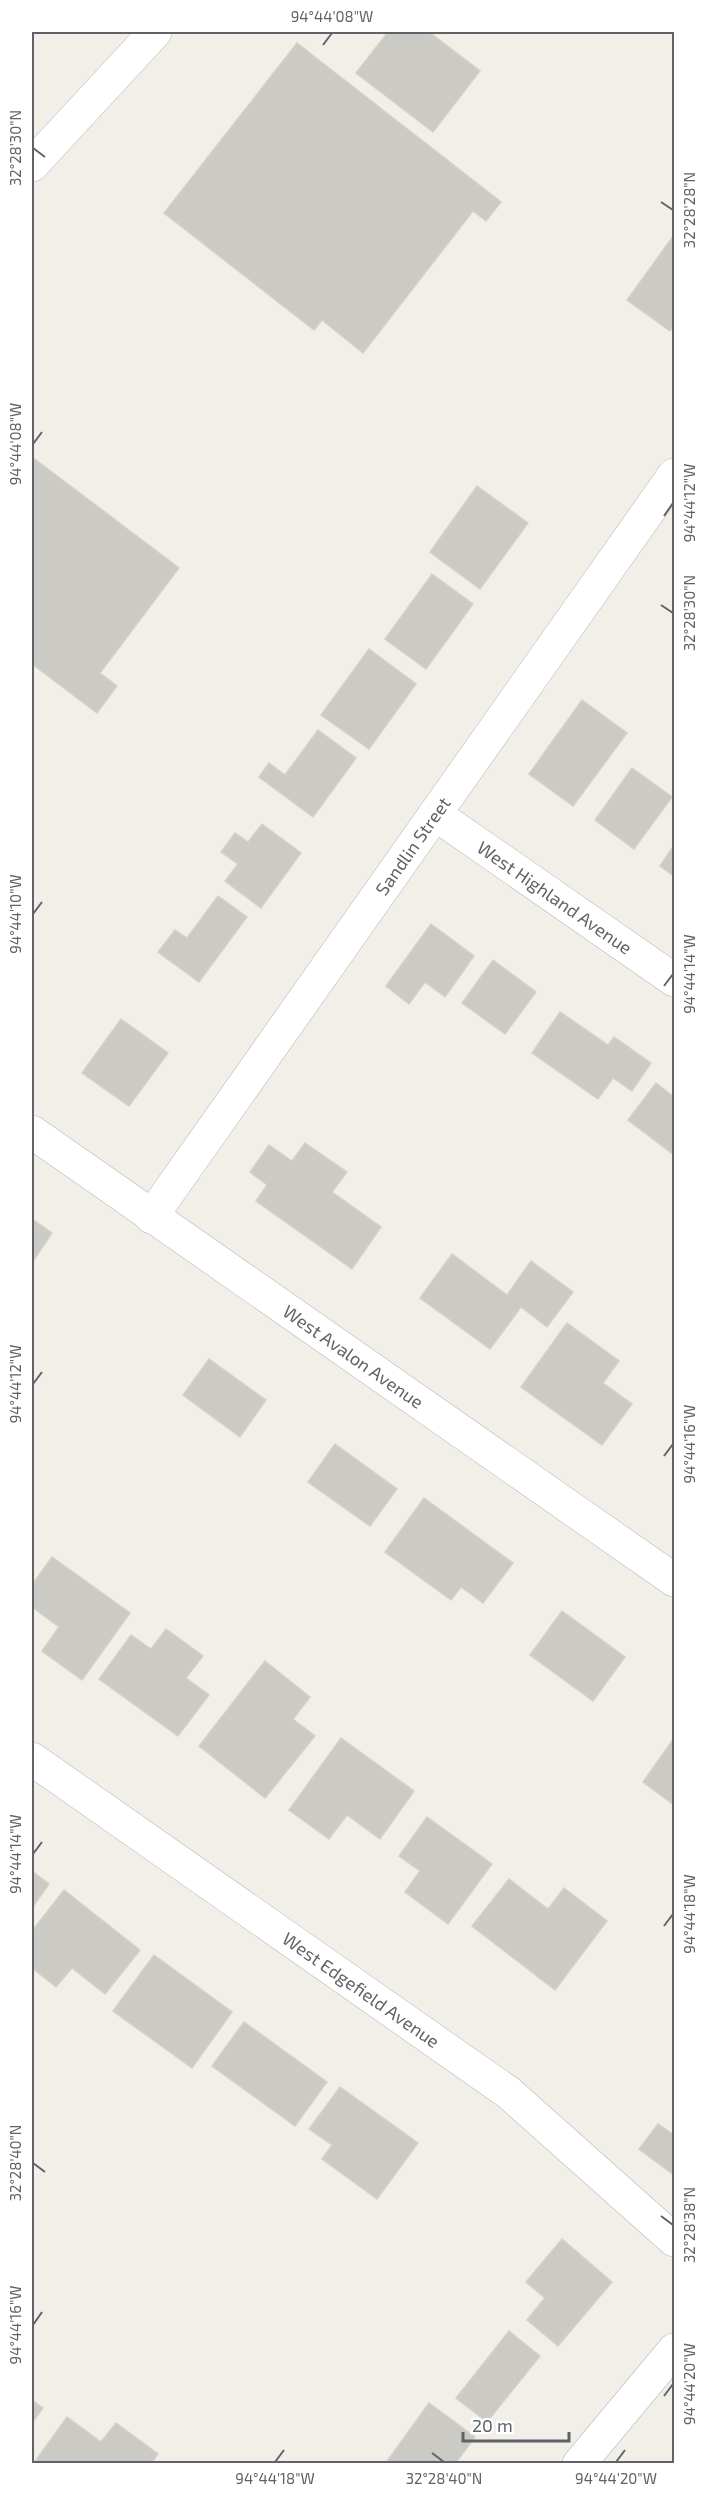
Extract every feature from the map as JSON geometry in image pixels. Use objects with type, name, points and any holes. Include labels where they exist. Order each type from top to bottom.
[{"type":"street","points":[[32,165],[154,32]]},
{"type":"street","name":"Sandlin Street","points":[[152,1217],[675,475]]},
{"type":"street","name":"West Highland Avenue","points":[[435,814],[675,980]]},
{"type":"street","name":"West Avalon Avenue","points":[[32,1132],[675,1580]]},
{"type":"street","name":"West Edgefield Avenue","points":[[32,1759],[509,2093],[675,2240]]},
{"type":"street","points":[[579,2463],[675,2350]]},
{"type":"building","points":[[388,32],[429,32],[480,71],[433,132],[356,73]]},
{"type":"building","points":[[297,43],[501,202],[486,221],[473,211],[363,353],[322,320],[314,330],[164,213]]},
{"type":"building","points":[[674,235],[674,326],[670,331],[627,300]]},
{"type":"building","points":[[32,457],[179,568],[100,673],[117,686],[97,713],[32,664]]},
{"type":"building","points":[[477,486],[528,523],[480,589],[430,552]]},
{"type":"building","points":[[432,574],[473,604],[426,669],[385,639]]},
{"type":"building","points":[[369,649],[416,684],[369,749],[321,715]]},
{"type":"building","points":[[582,700],[627,733],[573,806],[529,774]]},
{"type":"building","points":[[318,730],[356,758],[313,817],[259,777],[269,763],[285,775]]},
{"type":"building","points":[[632,768],[672,797],[634,849],[595,820]]},
{"type":"building","points":[[262,824],[301,853],[261,908],[225,881],[238,864],[221,852],[235,833],[248,842]]},
{"type":"building","points":[[674,845],[674,876],[660,866]]},
{"type":"building","points":[[218,896],[247,917],[199,982],[158,952],[175,930],[187,938]]},
{"type":"building","points":[[431,924],[474,956],[445,997],[425,982],[409,1004],[386,986]]},
{"type":"building","points":[[493,960],[536,992],[505,1034],[462,1003]]},
{"type":"building","points":[[560,1012],[608,1045],[614,1037],[651,1063],[632,1091],[613,1078],[598,1099],[532,1053]]},
{"type":"building","points":[[121,1019],[168,1053],[129,1106],[82,1073]]},
{"type":"building","points":[[656,1083],[674,1097],[674,1155],[628,1120]]},
{"type":"building","points":[[305,1143],[347,1172],[332,1192],[381,1227],[352,1269],[256,1201],[267,1185],[250,1172],[269,1145],[292,1161]]},
{"type":"building","points":[[32,1219],[52,1233],[32,1263]]},
{"type":"building","points":[[452,1254],[507,1295],[531,1261],[573,1292],[547,1327],[521,1307],[490,1349],[420,1298]]},
{"type":"building","points":[[567,1323],[619,1361],[603,1383],[632,1404],[602,1445],[521,1387]]},
{"type":"building","points":[[209,1359],[266,1400],[240,1437],[183,1395]]},
{"type":"building","points":[[335,1444],[397,1489],[370,1526],[308,1482]]},
{"type":"building","points":[[424,1498],[513,1563],[483,1603],[461,1587],[451,1600],[385,1552]]},
{"type":"building","points":[[52,1557],[130,1613],[82,1680],[42,1651],[59,1627],[32,1607],[32,1585]]},
{"type":"building","points":[[562,1611],[625,1657],[593,1701],[530,1655]]},
{"type":"building","points":[[166,1629],[203,1656],[186,1678],[209,1695],[178,1736],[99,1679],[131,1635],[151,1649]]},
{"type":"building","points":[[265,1661],[310,1697],[293,1719],[315,1736],[265,1798],[199,1746]]},
{"type":"building","points":[[341,1738],[414,1791],[380,1839],[347,1815],[329,1839],[289,1810]]},
{"type":"building","points":[[674,1738],[674,1805],[643,1782]]},
{"type":"building","points":[[427,1817],[492,1864],[448,1924],[405,1892],[420,1871],[399,1856]]},
{"type":"building","points":[[32,1871],[49,1884],[32,1908]]},
{"type":"building","points":[[509,1879],[548,1909],[564,1888],[607,1921],[555,1990],[472,1926]]},
{"type":"building","points":[[64,1890],[140,1950],[105,1994],[72,1968],[56,1987],[32,1968],[32,1931]]},
{"type":"building","points":[[154,1955],[232,2012],[192,2068],[113,2011]]},
{"type":"building","points":[[244,2022],[327,2082],[295,2126],[212,2066]]},
{"type":"building","points":[[340,2087],[418,2143],[377,2199],[322,2159],[332,2145],[309,2129]]},
{"type":"building","points":[[658,2124],[674,2135],[674,2175],[639,2149]]},
{"type":"building","points":[[562,2239],[612,2282],[558,2346],[527,2320],[545,2298],[526,2282]]},
{"type":"building","points":[[509,2331],[540,2356],[487,2422],[456,2398]]},
{"type":"building","points":[[32,2400],[43,2408],[32,2423]]},
{"type":"building","points":[[429,2403],[475,2437],[455,2464],[385,2464]]},
{"type":"building","points":[[67,2417],[101,2442],[116,2423],[158,2454],[151,2464],[33,2464]]}]
